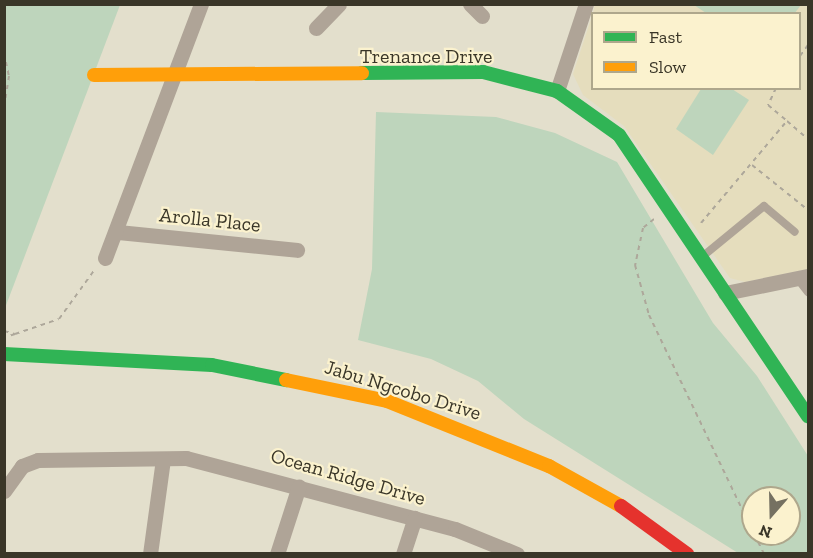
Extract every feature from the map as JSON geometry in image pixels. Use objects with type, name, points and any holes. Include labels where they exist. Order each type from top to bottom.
[{"type":"street","points":[[105,258],[118,232],[201,4]]},
{"type":"street","points":[[316,28],[339,4]]},
{"type":"street","points":[[470,4],[482,16]]},
{"type":"street","points":[[557,91],[586,4]]},
{"type":"street","name":"Trenance Drive","points":[[93,75],[173,77],[483,72],[557,91],[620,135],[670,203],[725,293],[808,416]]},
{"type":"street","name":"Arolla Place","points":[[118,232],[297,250]]},
{"type":"street","points":[[725,293],[803,277]]},
{"type":"street","name":"Jabu Ngcobo Drive","points":[[4,354],[212,365],[387,401],[549,466],[618,504],[687,554]]},
{"type":"street","points":[[150,554],[164,459]]},
{"type":"street","name":"Ocean Ridge Drive","points":[[4,491],[22,466],[38,460],[164,459],[214,462],[415,518],[517,554]]},
{"type":"street","points":[[277,554],[299,486]]},
{"type":"street","points":[[403,554],[415,518]]},
{"type":"lane","points":[[702,257],[764,206],[795,232]]},
{"type":"lane","points":[[803,277],[808,292]]},
{"type":"path","points":[[4,53],[5,106]]},
{"type":"path","points":[[775,90],[768,105],[808,138]]},
{"type":"path","points":[[687,233],[713,215],[787,121]]},
{"type":"path","points":[[752,165],[808,210]]},
{"type":"path","points":[[670,203],[644,228],[635,265],[649,315],[741,508]]},
{"type":"path","points":[[4,339],[59,319],[105,258]]},
{"type":"path","points":[[4,331],[15,334]]},
{"type":"shaded area","points":[[595,4],[808,5],[808,269],[745,282],[730,278],[624,126],[583,95],[573,74],[591,19],[591,90],[801,90],[801,12],[593,12]]},
{"type":"green space","points":[[5,5],[120,5],[5,308]]},
{"type":"green space","points":[[694,5],[801,5],[796,12],[704,12]]},
{"type":"green space","points":[[700,90],[734,90],[749,100],[713,155],[676,129]]},
{"type":"green space","points":[[376,112],[496,117],[555,133],[617,162],[713,323],[757,376],[808,456],[808,553],[738,553],[524,419],[478,381],[431,359],[358,340],[372,269]]},
{"type":"traffic: fast","points":[[362,73],[483,72],[557,91],[619,135],[808,416]]},
{"type":"traffic: fast","points":[[4,354],[212,365],[286,380]]},
{"type":"traffic: slow","points":[[94,75],[362,73]]},
{"type":"traffic: slow","points":[[286,380],[387,401],[549,466],[621,506]]},
{"type":"traffic: jam","points":[[621,506],[687,554]]}]
